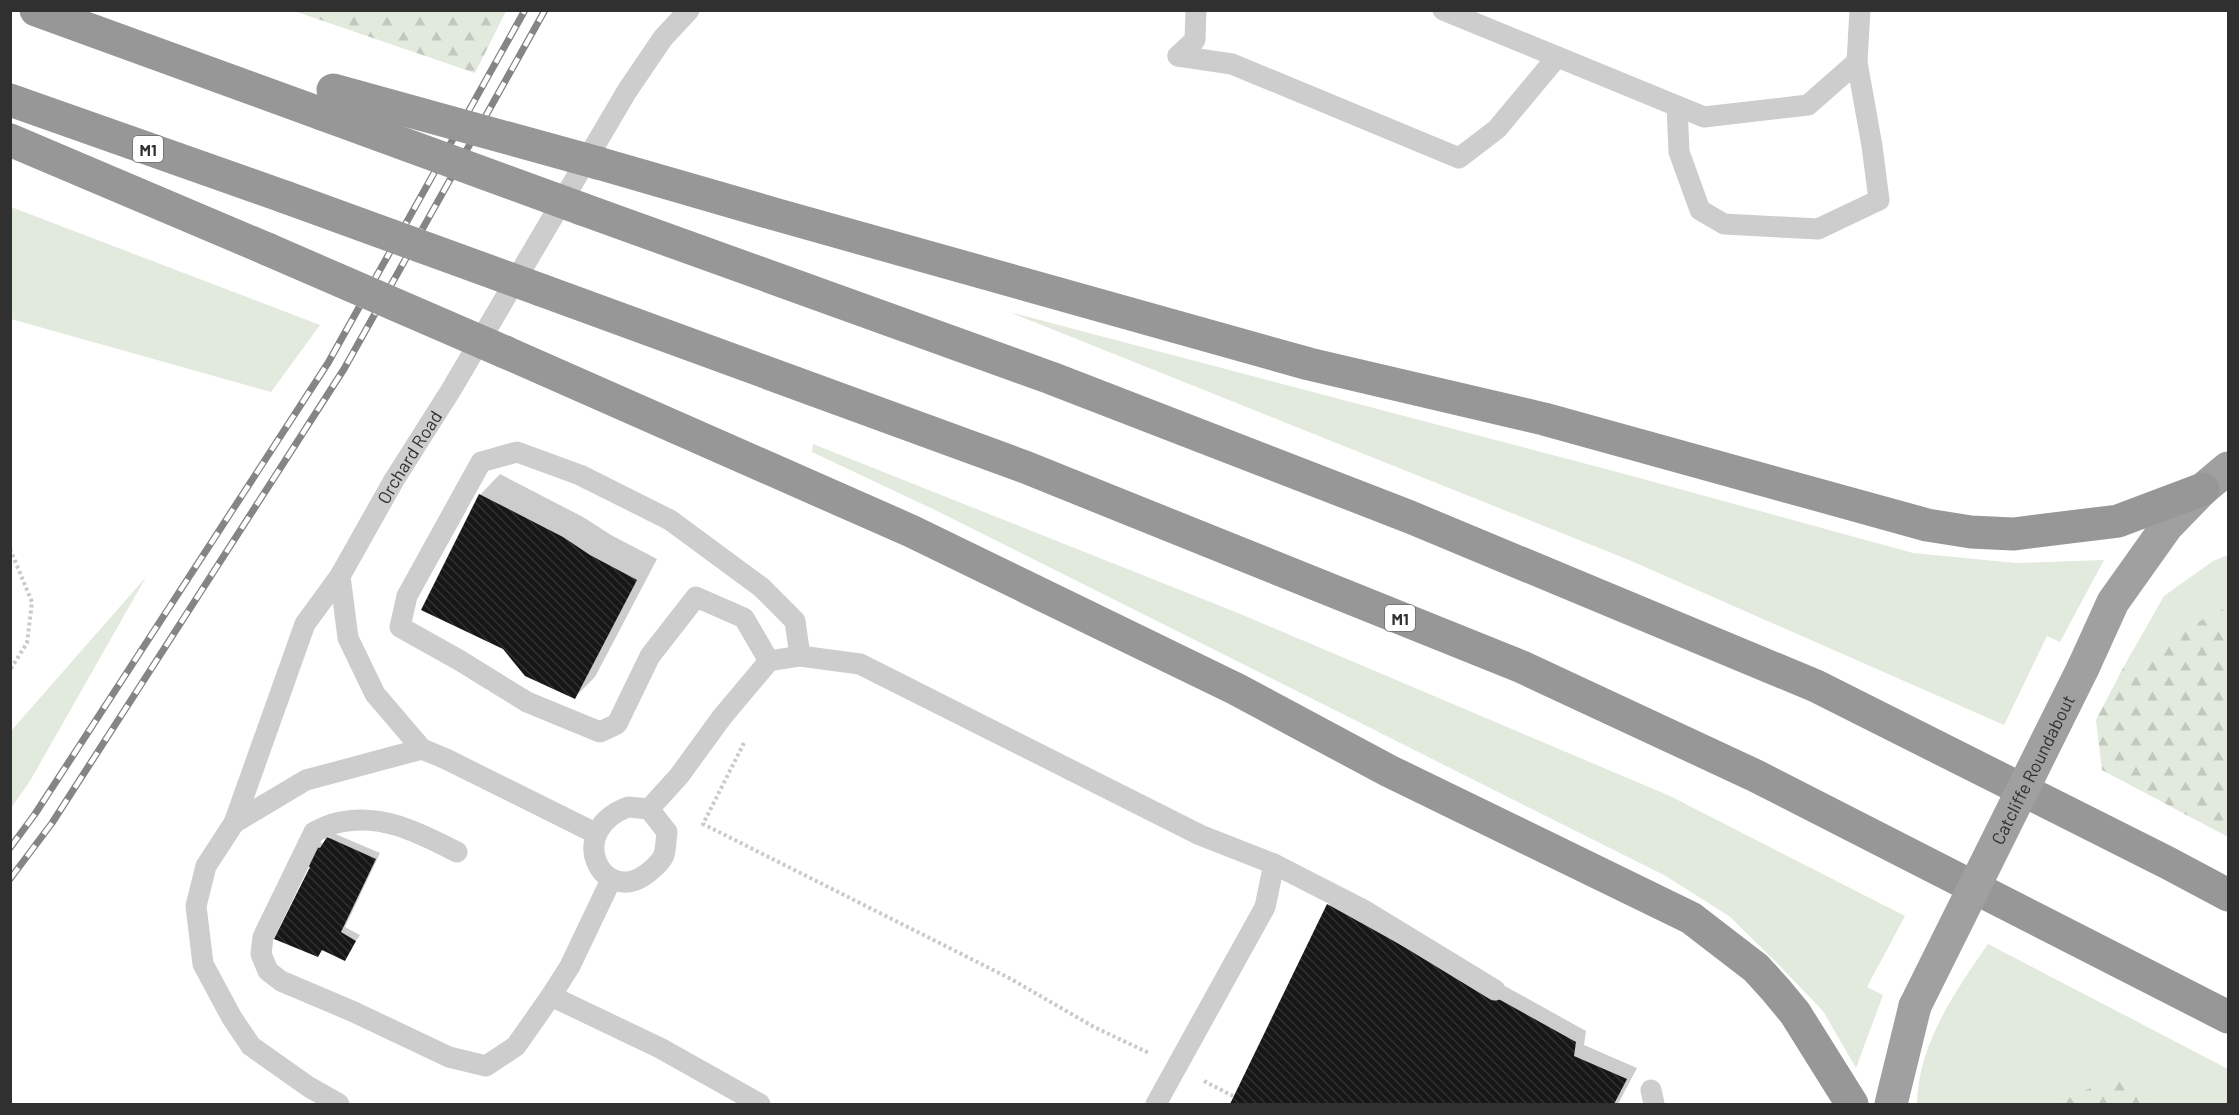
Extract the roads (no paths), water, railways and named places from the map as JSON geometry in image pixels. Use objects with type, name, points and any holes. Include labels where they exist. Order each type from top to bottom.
[{"type":"highway","points":[[36,10],[173,59],[327,102],[598,163],[1309,364],[1544,419],[1928,525],[1971,532],[2013,534],[2118,521],[2203,489]]},
{"type":"highway","name":"M1","points":[[10,100],[285,197],[1025,467],[1522,667],[1756,776],[2229,1017]]},
{"type":"highway","points":[[327,102],[582,209],[1062,382],[1410,517],[1772,667],[1816,686],[2229,896]]},
{"type":"highway","points":[[10,140],[505,352],[922,536],[1236,689],[1389,771],[1691,918],[1756,968],[1776,990],[1795,1012],[1852,1104]]},
{"type":"highway","name":"Catcliffe Roundabout","points":[[1891,1104],[1914,1006],[2083,668],[2113,602],[2167,526],[2203,489],[2229,468]]},
{"type":"lane","name":"Orchard Road","points":[[234,823],[305,624],[340,576],[394,480],[451,390],[627,91],[663,38],[689,10]]},
{"type":"lane","points":[[1196,10],[1195,40],[1178,56],[1232,64],[1459,158],[1497,129],[1557,57]]},
{"type":"lane","points":[[1443,10],[1704,117],[1808,105],[1857,62]]},
{"type":"lane","points":[[1677,106],[1679,152],[1700,210],[1724,224],[1818,229],[1879,200],[1857,62],[1860,10]]},
{"type":"lane","points":[[769,661],[744,618],[696,597],[650,656],[617,724],[600,732],[527,702],[400,627],[407,596],[481,462],[517,452],[580,475],[670,520],[761,586],[795,621],[800,656]]},
{"type":"lane","points":[[340,576],[348,638],[375,694],[422,749],[447,759],[595,833]]},
{"type":"lane","points":[[649,809],[679,776],[722,717],[769,661],[800,656],[860,664],[1200,835],[1274,864],[1362,909],[1495,990]]},
{"type":"lane","points":[[339,1104],[309,1088],[251,1046],[232,1018],[203,964],[196,906],[206,867],[234,823],[306,780],[422,749]]},
{"type":"lane","points":[[628,807],[649,809],[667,831],[663,856],[649,872],[636,881],[624,883],[611,880],[597,861],[593,850],[595,833],[613,813],[628,807]]},
{"type":"lane","points":[[457,852],[403,826],[374,821],[341,822],[315,832],[263,937],[261,954],[268,971],[281,981],[354,1012],[449,1057],[486,1066],[516,1046],[551,996],[570,966],[611,880]]},
{"type":"lane","points":[[1156,1104],[1265,907],[1274,864]]},
{"type":"lane","points":[[551,996],[660,1048],[760,1104]]},
{"type":"railway","points":[[10,848],[35,814],[328,363],[525,10]]},
{"type":"railway","points":[[10,879],[52,823],[344,369],[545,10]]}]
